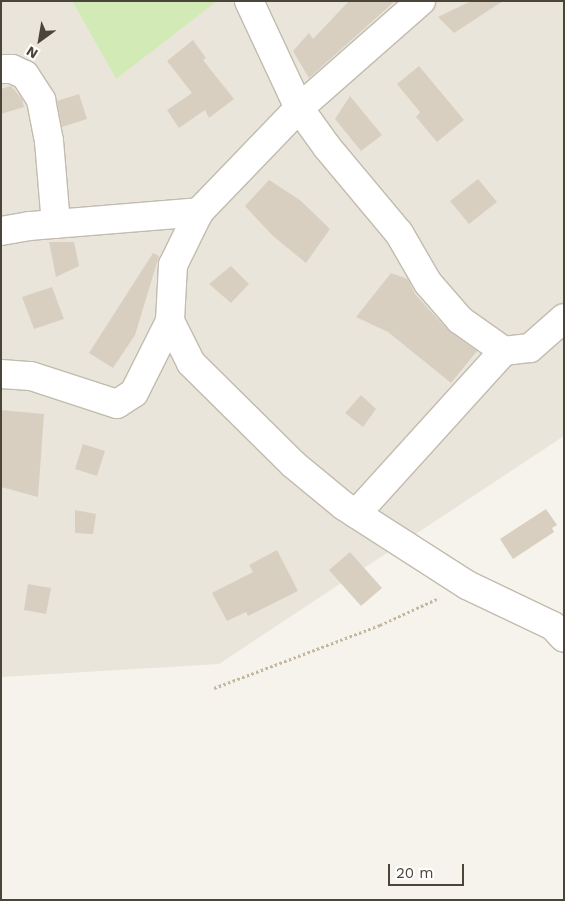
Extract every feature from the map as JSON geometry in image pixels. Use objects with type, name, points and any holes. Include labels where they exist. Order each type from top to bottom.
[{"type":"street","points":[[249,1],[299,108],[327,147],[399,233],[428,283],[460,320],[504,351]]},
{"type":"street","points":[[1,374],[31,376],[118,404],[134,394],[170,321],[173,265],[198,212],[299,108],[421,1]]},
{"type":"street","points":[[1,69],[12,69],[25,75],[41,100],[49,141],[56,224]]},
{"type":"street","points":[[1,231],[56,224],[198,212]]},
{"type":"street","points":[[356,514],[504,351],[530,348],[564,318]]},
{"type":"street","points":[[170,321],[191,363],[293,464],[356,514],[467,585],[553,626],[564,638]]},
{"type":"path","points":[[214,688],[380,625],[467,585]]},
{"type":"shaded area","points":[[1,1],[72,1],[116,79],[204,1],[564,1],[564,436],[219,664],[1,677]]},
{"type":"green space","points":[[72,1],[217,1],[116,79]]},
{"type":"building","points":[[349,1],[395,1],[309,78],[293,51],[309,33],[313,39]]},
{"type":"building","points":[[471,1],[503,1],[454,33],[438,17]]},
{"type":"building","points":[[193,40],[206,58],[203,60],[234,99],[209,118],[205,110],[179,128],[167,110],[192,93],[167,61]]},
{"type":"building","points":[[419,66],[464,120],[437,142],[416,117],[420,112],[397,84]]},
{"type":"building","points":[[11,86],[22,99],[24,107],[1,114],[1,89]]},
{"type":"building","points":[[79,94],[87,119],[62,127],[57,101]]},
{"type":"building","points":[[350,96],[382,135],[361,151],[335,119]]},
{"type":"building","points":[[478,179],[497,202],[469,224],[450,201]]},
{"type":"building","points":[[269,180],[300,200],[330,229],[306,263],[273,236],[245,206]]},
{"type":"building","points":[[49,242],[74,242],[79,266],[56,277]]},
{"type":"building","points":[[153,253],[159,256],[135,335],[113,368],[89,353]]},
{"type":"building","points":[[231,266],[249,284],[231,303],[209,284]]},
{"type":"building","points":[[391,273],[408,279],[415,294],[448,330],[477,351],[451,383],[388,332],[356,317]]},
{"type":"building","points":[[52,287],[64,319],[34,329],[22,297]]},
{"type":"building","points":[[361,395],[376,409],[363,427],[345,413]]},
{"type":"building","points":[[1,410],[44,414],[38,497],[1,487]]},
{"type":"building","points":[[83,444],[105,451],[97,476],[75,469]]},
{"type":"building","points":[[546,509],[557,525],[552,528],[554,532],[513,559],[500,539]]},
{"type":"building","points":[[75,510],[96,514],[93,534],[75,533]]},
{"type":"building","points":[[277,550],[298,591],[248,616],[246,612],[227,621],[212,593],[253,572],[249,565]]},
{"type":"building","points":[[350,552],[382,588],[361,606],[329,570]]},
{"type":"building","points":[[28,584],[51,588],[46,614],[24,610]]}]
